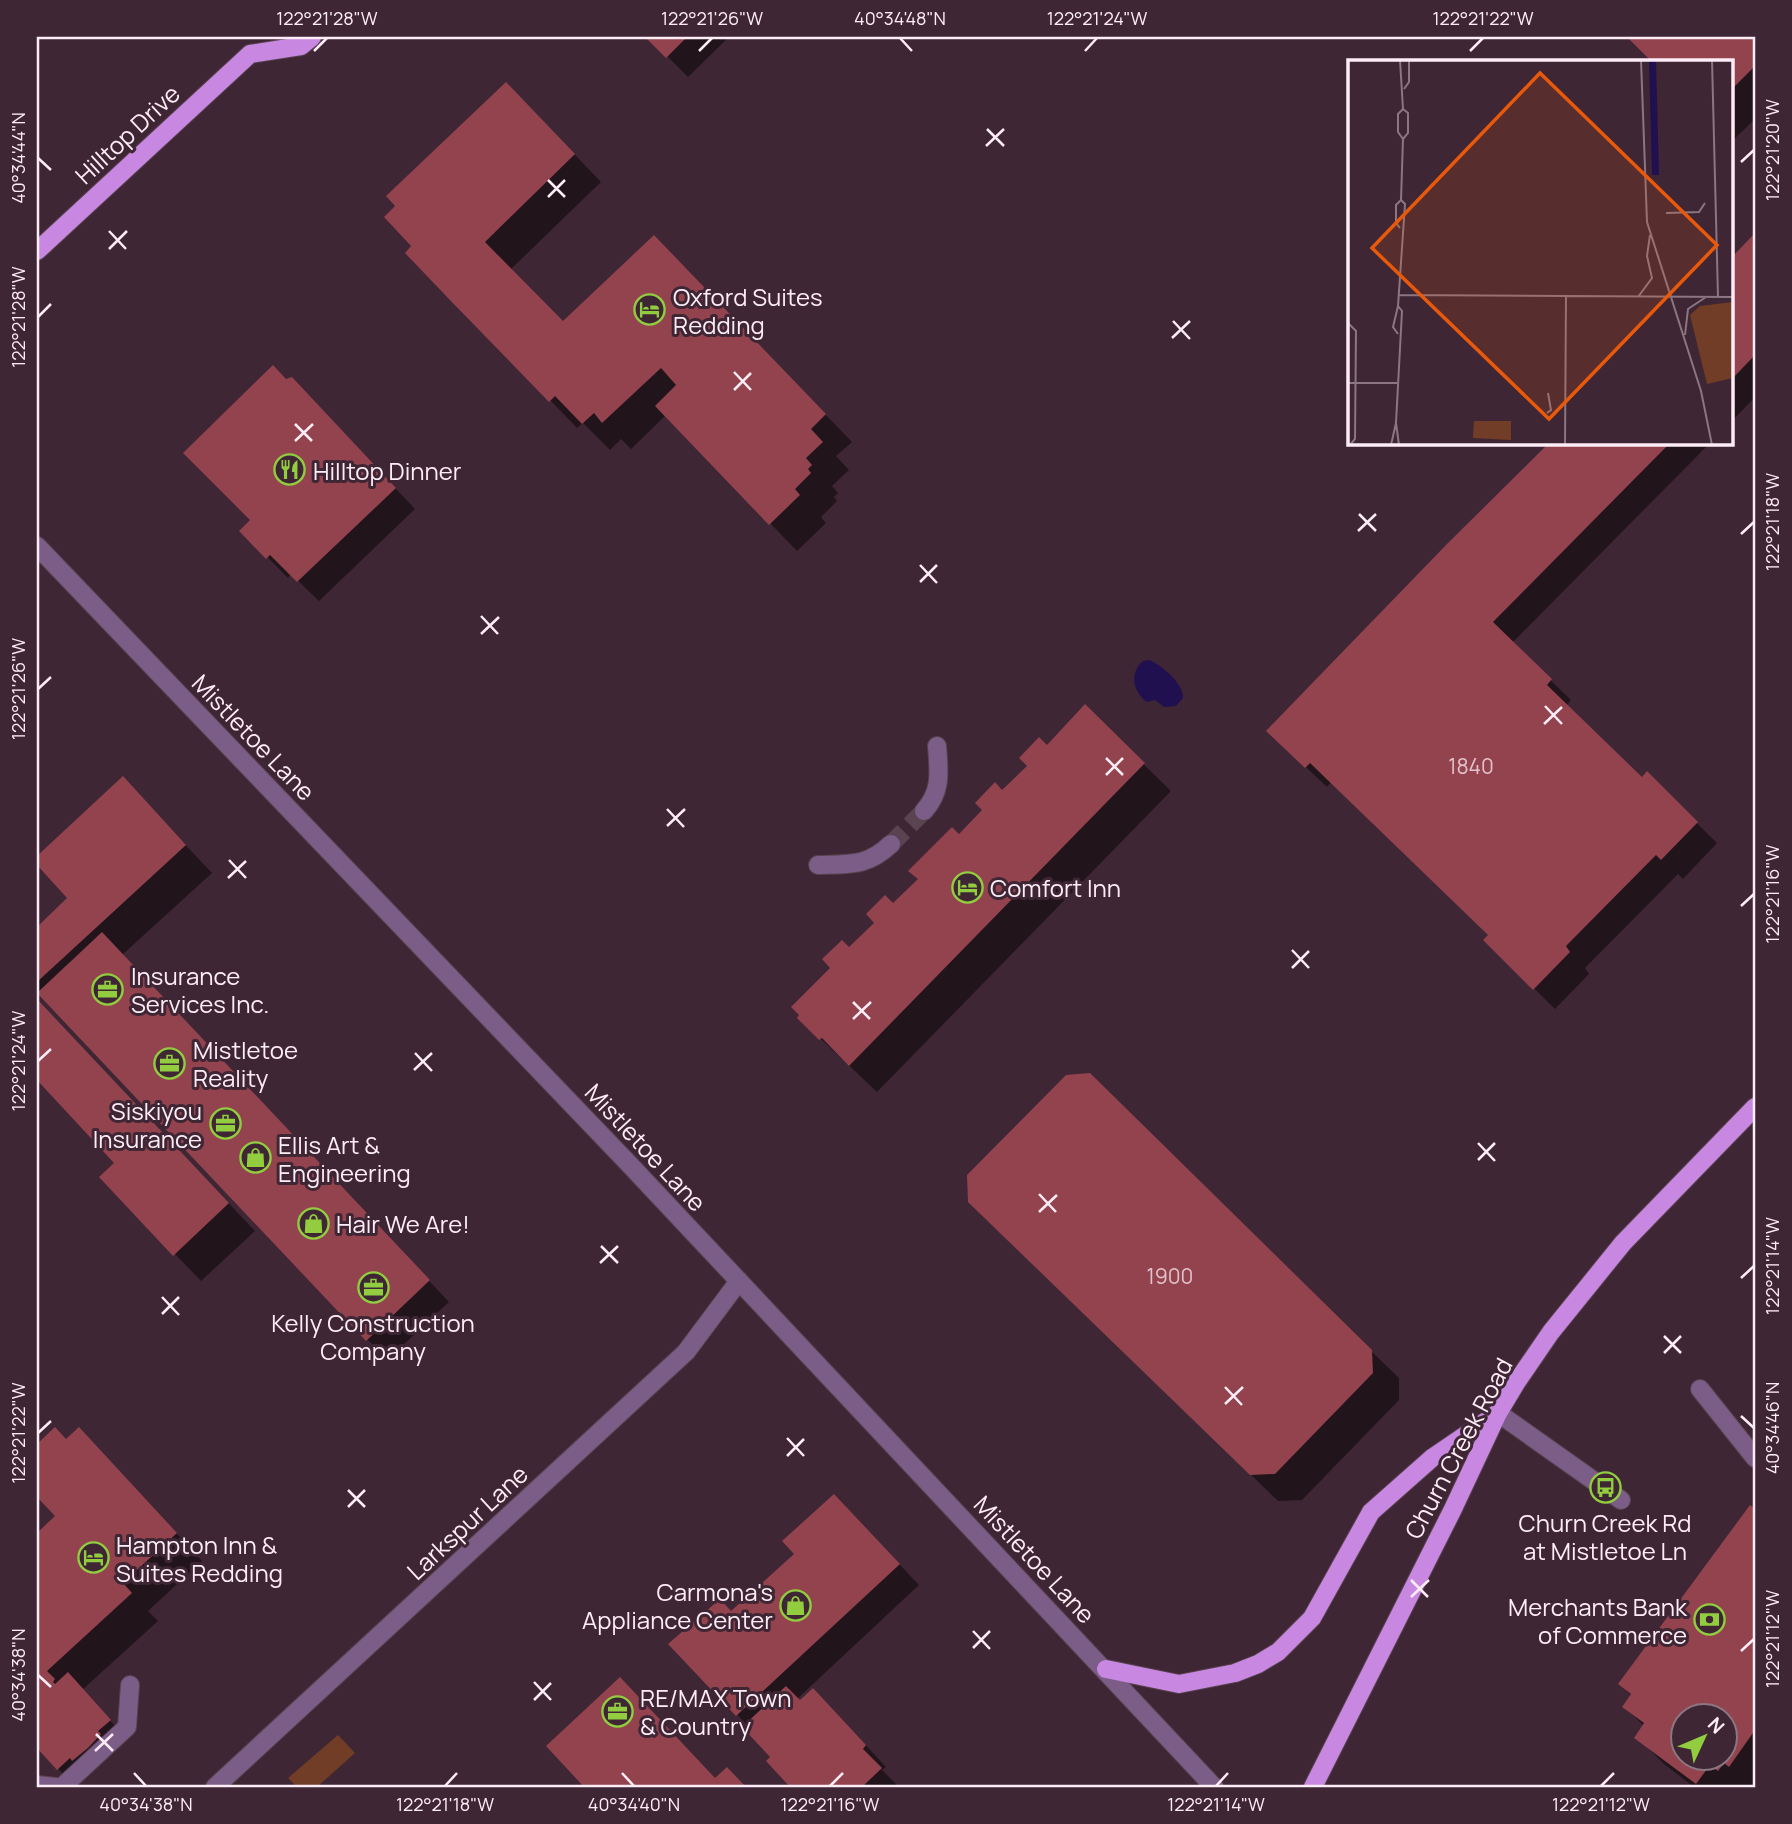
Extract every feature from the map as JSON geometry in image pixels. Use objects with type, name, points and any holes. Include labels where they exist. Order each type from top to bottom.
[{"type":"main road","name":"Hilltop Drive","points":[[37,251],[251,45],[301,46],[312,37]]},
{"type":"main road","name":"Churn Creek Road","points":[[1314,1787],[1498,1413],[1550,1332],[1623,1243],[1755,1107]]},
{"type":"main road","points":[[1105,1670],[1179,1684],[1235,1673],[1278,1652],[1312,1618],[1371,1512],[1432,1458],[1498,1413]]},
{"type":"street","name":"Mistletoe Lane","points":[[37,547],[739,1280],[1214,1787]]},
{"type":"street","points":[[924,811],[935,796],[940,783],[937,746]]},
{"type":"street","points":[[818,865],[859,864],[878,856],[891,844]]},
{"type":"street","name":"Larkspur Lane","points":[[215,1787],[686,1352],[739,1280]]},
{"type":"street","points":[[1700,1389],[1755,1458]]},
{"type":"street","points":[[1498,1413],[1621,1500]]},
{"type":"street","points":[[62,1787],[127,1727],[130,1685]]},
{"type":"street","points":[[37,1785],[56,1787]]},
{"type":"shaded area","points":[[1149,660],[1166,671],[1180,687],[1183,698],[1176,706],[1164,707],[1155,700],[1147,702],[1138,693],[1134,682],[1136,671],[1143,661]]},
{"type":"shaded area","points":[[338,1735],[355,1753],[317,1787],[297,1787],[288,1778]]},
{"type":"building","points":[[645,37],[687,37],[666,58]]},
{"type":"building","points":[[1627,37],[1755,37],[1755,66],[1732,89],[1732,60],[1650,60]]},
{"type":"building","name":"Oxford Suites Redding","points":[[506,82],[575,154],[485,242],[563,321],[654,235],[826,414],[811,429],[823,442],[806,458],[812,465],[808,469],[811,473],[795,489],[800,495],[769,525],[655,406],[676,385],[661,368],[602,423],[594,413],[582,424],[555,396],[549,402],[405,253],[411,246],[384,217],[395,206],[386,196]]},
{"type":"building","points":[[1755,233],[1755,355],[1732,379],[1732,257]]},
{"type":"building","name":"Hilltop Dinner","points":[[273,365],[286,379],[292,377],[396,488],[297,582],[270,555],[266,559],[239,531],[250,520],[183,453]]},
{"type":"building","points":[[1548,444],[1669,444],[1493,622],[1552,679],[1547,685],[1642,777],[1647,771],[1698,822],[1661,860],[1656,855],[1566,946],[1570,952],[1533,990],[1483,940],[1488,935],[1310,763],[1305,768],[1266,731]]},
{"type":"building","name":"Comfort Inn","points":[[1085,704],[1145,763],[849,1066],[822,1038],[819,1040],[797,1018],[799,1015],[791,1007],[830,968],[822,959],[842,940],[849,947],[874,923],[866,914],[885,895],[893,903],[918,879],[908,871],[952,827],[959,834],[982,810],[975,803],[995,782],[1002,790],[1027,766],[1019,758],[1039,737],[1047,745]]},
{"type":"building","points":[[123,776],[186,845],[37,982],[37,927],[67,898],[37,865],[37,856]]},
{"type":"building","points":[[102,932],[430,1280],[366,1341],[37,993]]},
{"type":"building","points":[[37,999],[229,1203],[173,1256],[99,1177],[114,1163],[37,1080]]},
{"type":"building","points":[[1090,1073],[1372,1350],[1373,1373],[1275,1474],[1250,1475],[968,1202],[967,1175],[1066,1075]]},
{"type":"building","name":"Hampton Inn & Suites Redding","points":[[55,1427],[66,1439],[79,1427],[177,1533],[123,1583],[132,1593],[47,1671],[55,1679],[55,1684],[68,1672],[111,1720],[98,1731],[101,1734],[88,1748],[72,1761],[70,1758],[57,1770],[37,1748],[37,1533],[55,1516],[37,1497],[37,1444]]},
{"type":"building","name":"Carmona's Appliance Center","points":[[834,1494],[900,1564],[736,1716],[668,1644],[720,1599],[731,1611],[794,1554],[782,1541]]},
{"type":"building","name":"Merchants Bank of Commerce","points":[[1750,1505],[1755,1509],[1755,1730],[1740,1751],[1740,1702],[1670,1702],[1670,1765],[1634,1738],[1644,1723],[1622,1707],[1631,1694],[1618,1684]]},
{"type":"building","name":"RE/MAX Town & Country","points":[[620,1677],[715,1778],[727,1767],[746,1787],[584,1787],[546,1746]]},
{"type":"building","points":[[786,1686],[800,1700],[813,1688],[866,1745],[863,1749],[882,1768],[862,1787],[790,1787],[766,1761],[770,1757],[742,1727]]},
{"type":"building","name":"Merchants Bank of Commerce","points":[[1680,1772],[1705,1772],[1696,1784]]},
{"type":"tunnel","points":[[891,844],[924,811]]},
{"type":"place","name":"Oxford Suites Redding","points":[[650,310]]},
{"type":"place","name":"Hilltop Dinner","points":[[290,470]]},
{"type":"place","name":"Comfort Inn","points":[[967,887]]},
{"type":"place","name":"Insurance Services Inc.","points":[[108,989]]},
{"type":"place","name":"Mistletoe Reality","points":[[170,1063]]},
{"type":"place","name":"Siskiyou Insurance","points":[[225,1124]]},
{"type":"place","name":"Ellis Art & Engineering","points":[[255,1158]]},
{"type":"place","name":"Hair We Are!","points":[[313,1223]]},
{"type":"place","name":"Kelly Construction Company","points":[[373,1288]]},
{"type":"place","name":"Churn Creek Rd at Mistletoe Ln","points":[[1605,1488]]},
{"type":"place","name":"Hampton Inn & Suites Redding","points":[[93,1558]]},
{"type":"place","name":"Carmona's Appliance Center","points":[[796,1605]]},
{"type":"place","name":"Merchants Bank of Commerce","points":[[1710,1620]]},
{"type":"place","name":"RE/MAX Town & Country","points":[[617,1711]]}]
